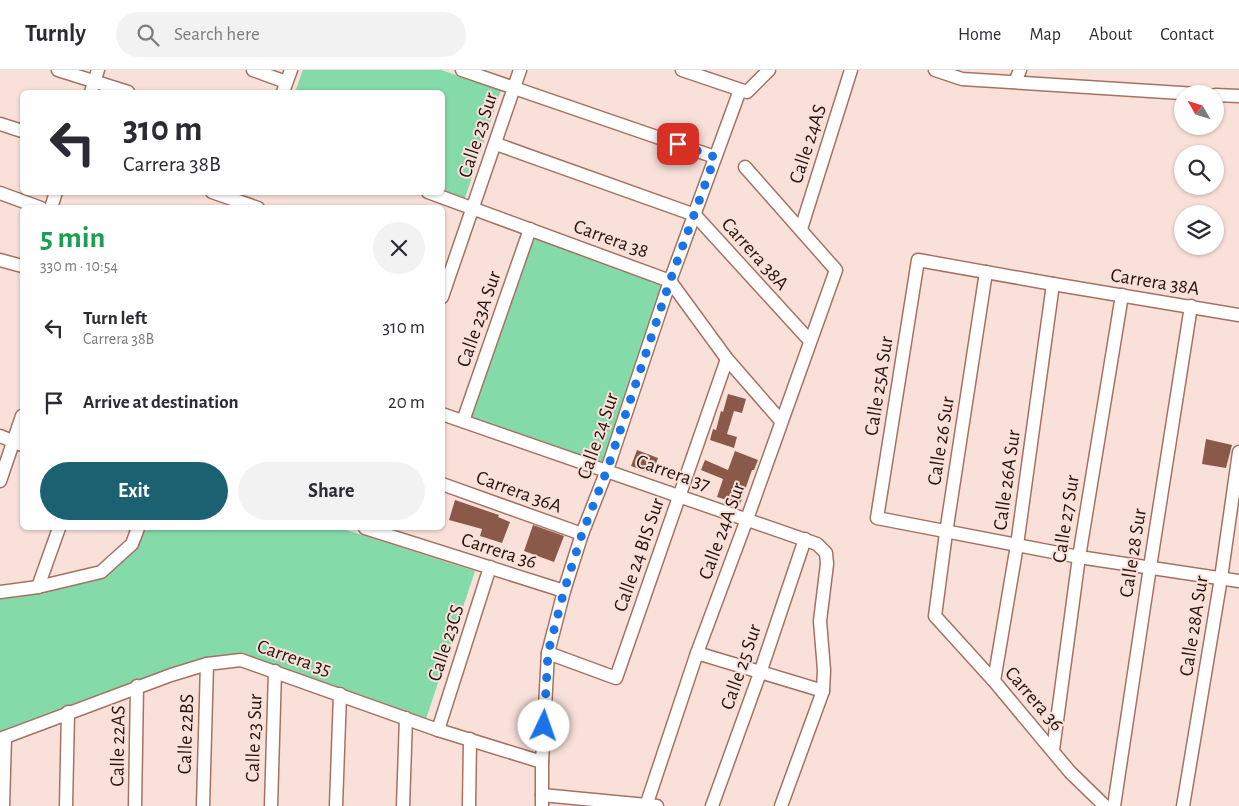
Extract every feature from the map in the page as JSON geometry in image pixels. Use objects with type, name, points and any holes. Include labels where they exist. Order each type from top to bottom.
[{"type":"street","points":[[58,70],[122,90]]},
{"type":"street","points":[[253,70],[287,81]]},
{"type":"street","points":[[462,70],[715,157]]},
{"type":"street","name":"Calle 23 Sur","points":[[447,268],[474,208],[520,70]]},
{"type":"street","points":[[682,70],[744,91]]},
{"type":"street","name":"Calle 24 Sur","points":[[542,801],[542,762],[548,653],[564,591],[582,534],[607,470],[670,281],[715,157],[744,91],[769,70]]},
{"type":"street","name":"Calle 24AS","points":[[801,229],[852,70]]},
{"type":"street","points":[[936,70],[962,79],[1174,92]]},
{"type":"street","points":[[1015,82],[1020,70]]},
{"type":"street","points":[[1224,95],[1239,96]]},
{"type":"street","points":[[0,124],[20,130]]},
{"type":"street","name":"Carrera 38A","points":[[496,144],[695,215],[810,341]]},
{"type":"street","points":[[745,167],[801,229]]},
{"type":"street","points":[[0,194],[32,205]]},
{"type":"street","points":[[223,195],[246,201]]},
{"type":"street","name":"Carrera 38","points":[[437,195],[670,281]]},
{"type":"street","name":"Calle 23A Sur","points":[[463,421],[530,229]]},
{"type":"street","name":"Calle 24A Sur","points":[[650,806],[697,653],[836,270],[801,229]]},
{"type":"street","points":[[0,260],[20,265]]},
{"type":"street","name":"Carrera 38A","points":[[918,260],[1239,315]]},
{"type":"street","name":"Calle 25A Sur","points":[[918,260],[877,518],[946,533]]},
{"type":"street","name":"Calle 26 Sur","points":[[935,616],[986,272]]},
{"type":"street","points":[[670,281],[727,359],[781,421]]},
{"type":"street","name":"Calle 26A Sur","points":[[994,681],[1017,545],[1053,284]]},
{"type":"street","name":"Calle 27 Sur","points":[[1053,750],[1078,556],[1122,295]]},
{"type":"street","name":"Calle 28 Sur","points":[[1114,806],[1190,306]]},
{"type":"street","name":"Calle 24 BIS Sur","points":[[548,653],[616,678],[727,359]]},
{"type":"street","name":"Carrera 37","points":[[445,415],[817,544],[826,553],[827,564],[820,621],[824,670],[822,691]]},
{"type":"street","points":[[0,481],[18,443],[20,430]]},
{"type":"street","points":[[0,436],[18,443]]},
{"type":"street","name":"Calle 28A Sur","points":[[1183,806],[1221,578],[1239,452]]},
{"type":"street","name":"Carrera 36A","points":[[445,485],[582,534]]},
{"type":"street","points":[[38,587],[58,530]]},
{"type":"street","points":[[0,592],[38,587],[101,572],[132,544],[137,530]]},
{"type":"street","name":"Carrera 36","points":[[371,530],[564,591]]},
{"type":"street","points":[[946,533],[1239,581]]},
{"type":"street","name":"Calle 25 Sur","points":[[712,806],[805,539]]},
{"type":"street","name":"Calle 23CS","points":[[438,730],[490,567]]},
{"type":"street","name":"Carrera 36","points":[[935,616],[994,681],[1070,772],[1105,806]]},
{"type":"street","points":[[697,653],[822,691],[781,806]]},
{"type":"street","name":"Carrera 35","points":[[3,738],[138,686],[207,664],[241,660],[438,730],[542,762]]},
{"type":"street","name":"Calle 22BS","points":[[203,806],[207,664]]},
{"type":"street","name":"Calle 23 Sur","points":[[271,806],[276,671]]},
{"type":"street","name":"Calle 22AS","points":[[135,806],[138,686]]},
{"type":"street","points":[[336,806],[340,694]]},
{"type":"street","points":[[66,806],[68,712]]},
{"type":"street","points":[[403,806],[406,718]]},
{"type":"street","points":[[3,738],[3,806]]},
{"type":"street","points":[[469,806],[470,739]]},
{"type":"street","points":[[542,801],[650,806]]},
{"type":"green space","points":[[303,70],[441,70],[501,90],[465,198],[445,191],[445,90],[296,90]]},
{"type":"green space","points":[[532,235],[665,285],[605,464],[469,417]]},
{"type":"green space","points":[[141,530],[346,530],[475,571],[425,722],[241,656],[166,672],[137,681],[0,737],[0,595],[100,575]]},
{"type":"building","points":[[728,394],[746,399],[742,413],[734,411],[727,434],[737,437],[734,448],[710,440],[713,429],[716,430]]},
{"type":"building","points":[[1206,439],[1232,445],[1226,468],[1202,464]]},
{"type":"building","points":[[637,450],[658,458],[652,474],[631,466]]},
{"type":"building","points":[[735,451],[758,460],[754,470],[752,470],[740,504],[717,497],[723,479],[701,470],[705,460],[728,470]]},
{"type":"building","points":[[455,500],[499,515],[498,517],[510,522],[502,543],[480,536],[482,529],[449,520]]},
{"type":"building","points":[[533,525],[564,536],[554,562],[524,551]]},
{"type":"route","points":[[544,726],[548,653],[564,591],[582,534],[607,470],[670,281],[715,157],[678,144]]}]
